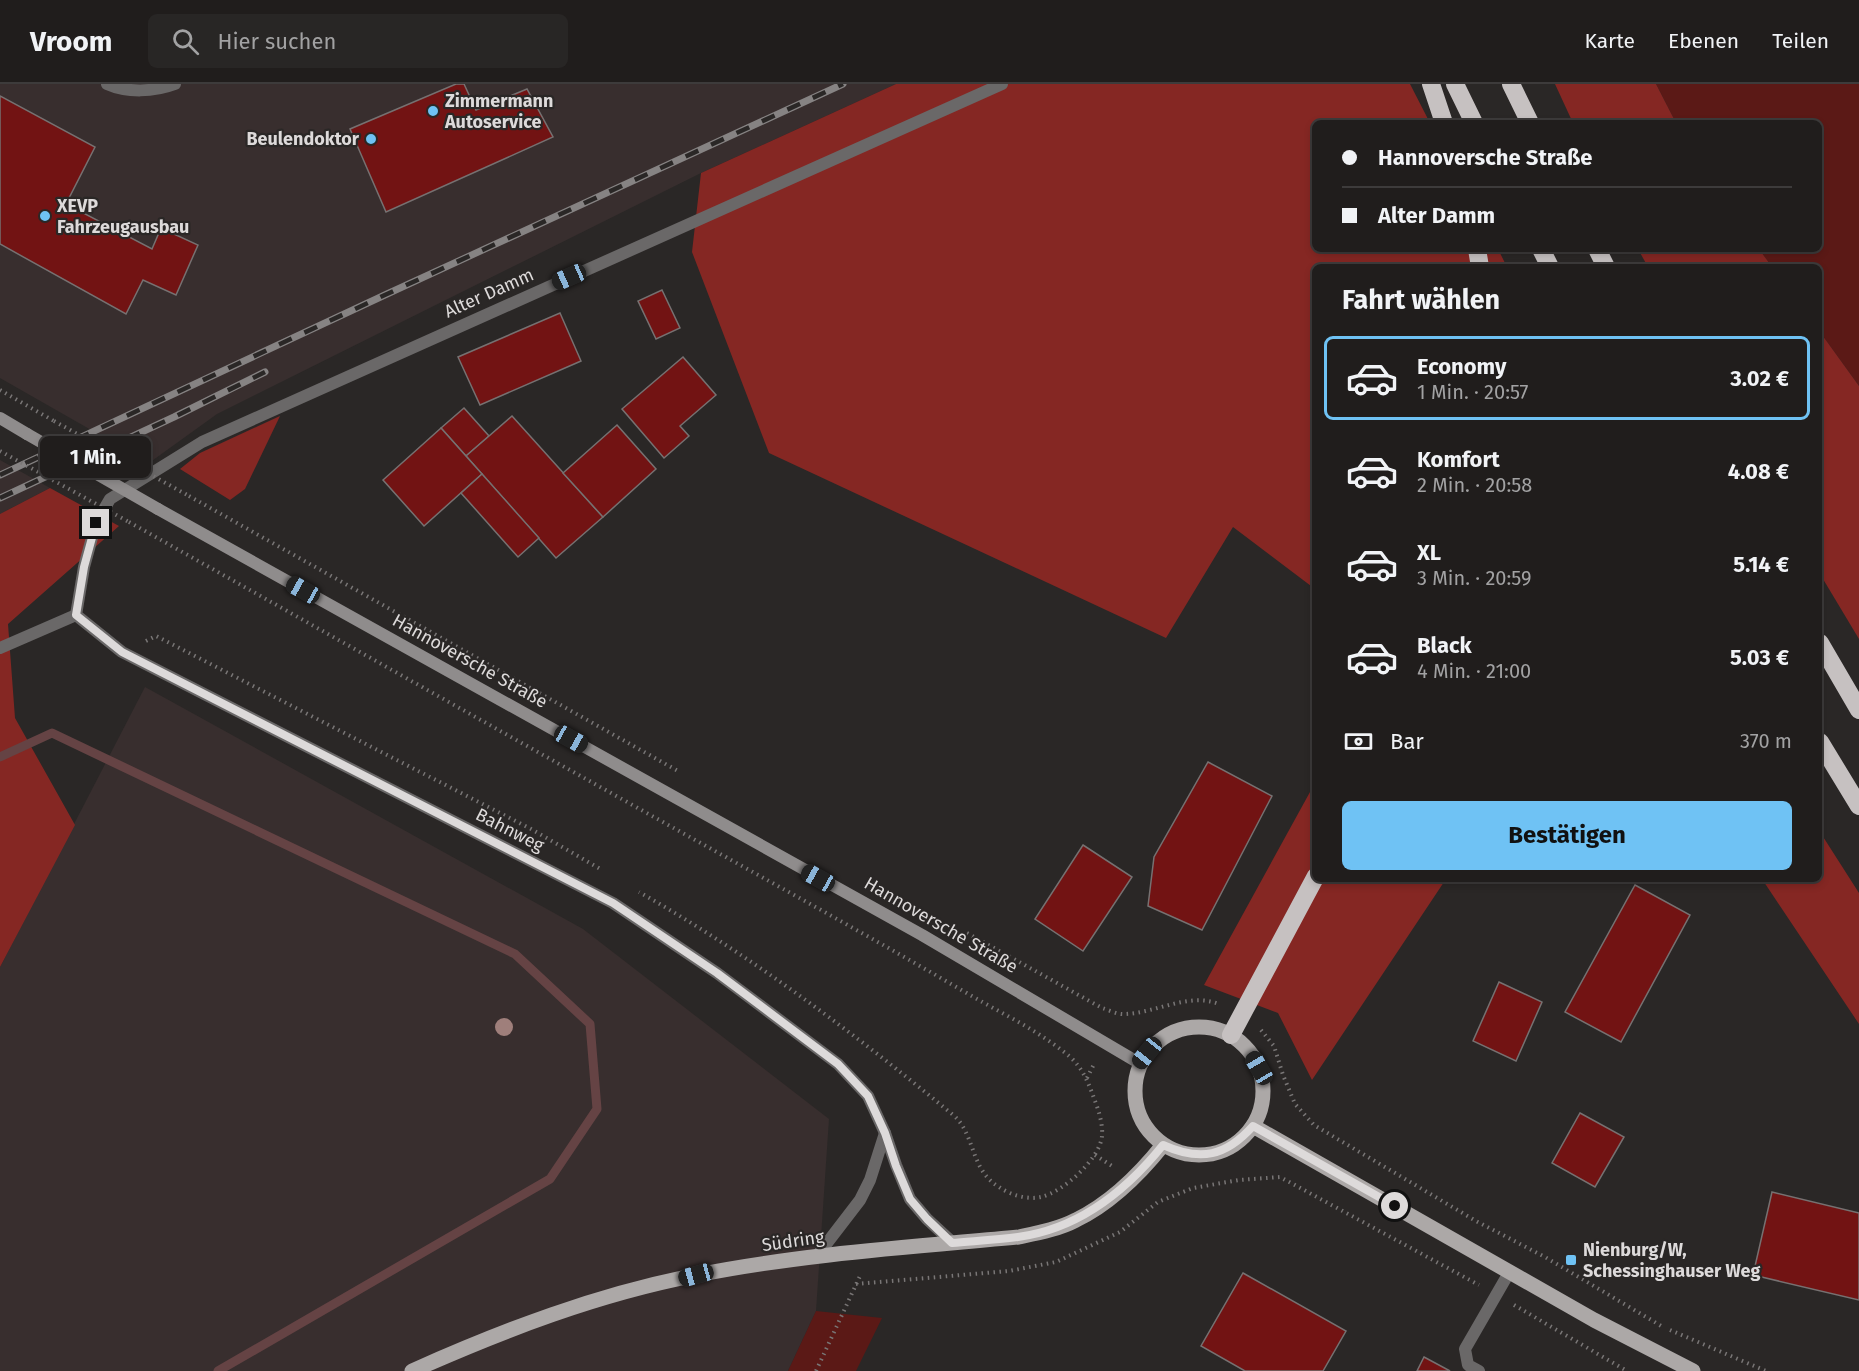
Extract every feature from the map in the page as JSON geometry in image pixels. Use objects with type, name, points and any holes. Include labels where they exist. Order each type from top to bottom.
[{"type":"highway","points":[[1431,84],[1443,120]]},
{"type":"highway","points":[[1455,84],[1473,120]]},
{"type":"highway","points":[[1511,84],[1529,120]]},
{"type":"highway","points":[[1822,646],[1859,710]]},
{"type":"highway","points":[[1822,745],[1859,806]]},
{"type":"highway","points":[[1231,1035],[1313,882]]},
{"type":"main road","points":[[1193,1026],[1215,1028],[1231,1035],[1249,1050],[1259,1068],[1264,1087],[1261,1108],[1253,1126],[1239,1141],[1222,1151],[1202,1155],[1182,1153],[1163,1145],[1149,1132],[1139,1116],[1134,1097],[1139,1063],[1155,1043],[1173,1031],[1193,1026]]},
{"type":"main road","points":[[1253,1126],[1594,1320],[1693,1371]]},
{"type":"main road","name":"Südring","points":[[412,1371],[486,1338],[573,1306],[696,1275],[817,1256],[1018,1237],[1047,1231],[1076,1220],[1120,1192],[1143,1170],[1163,1145]]},
{"type":"street","points":[[107,84],[114,87],[151,90],[175,84]]},
{"type":"street","name":"Alter Damm","points":[[76,615],[84,567],[96,523],[110,499],[202,442],[816,165],[1002,84]]},
{"type":"street","name":"Hannoversche Straße","points":[[0,418],[158,509],[922,935],[1139,1063]]},
{"type":"street","points":[[0,648],[76,615]]},
{"type":"street","name":"Bahnweg","points":[[76,615],[122,652],[613,903],[717,973],[838,1064],[868,1096],[910,1199],[952,1243]]},
{"type":"street","points":[[817,1256],[860,1200],[870,1180],[885,1133]]},
{"type":"street","points":[[1479,1371],[1468,1365],[1465,1349],[1510,1272]]},
{"type":"path","points":[[0,390],[685,775]]},
{"type":"path","points":[[0,451],[917,964],[1049,1041],[1073,1059],[1087,1078],[1099,1111],[1102,1137],[1095,1155]]},
{"type":"path","points":[[964,932],[1102,1008],[1123,1015],[1146,1012],[1187,1001],[1214,1002],[1241,1014],[1274,1046],[1295,1104],[1314,1125],[1476,1221],[1593,1284],[1666,1328],[1766,1371]]},
{"type":"path","points":[[1158,1202],[1193,1188],[1239,1180],[1281,1177],[1418,1250],[1627,1371]]},
{"type":"path","points":[[816,1371],[872,1251]]},
{"type":"shaded area","points":[[0,84],[896,84],[701,173],[217,414],[149,463],[0,378]]},
{"type":"shaded area","points":[[896,84],[1410,84],[1428,120],[1312,120],[1312,252],[1500,252],[1506,264],[1312,264],[1312,587],[1233,527],[1166,638],[769,453],[692,252],[701,173]]},
{"type":"shaded area","points":[[1555,84],[1656,84],[1674,120],[1572,120]]},
{"type":"shaded area","points":[[1656,84],[1859,84],[1859,386],[1822,335],[1822,264],[1770,264],[1761,252],[1822,252],[1822,120],[1674,120]]},
{"type":"shaded area","points":[[1640,252],[1761,252],[1770,264],[1646,264]]},
{"type":"shaded area","points":[[1822,335],[1859,386],[1859,639],[1822,577]]},
{"type":"shaded area","points":[[280,416],[245,489],[230,500],[180,469],[200,453]]},
{"type":"shaded area","points":[[0,460],[50,488],[0,514]]},
{"type":"shaded area","points":[[50,488],[119,526],[8,624],[15,718],[75,825],[0,967],[0,514]]},
{"type":"shaded area","points":[[145,687],[583,929],[829,1119],[816,1311],[788,1371],[0,1371],[0,967]]},
{"type":"shaded area","points":[[1312,779],[1312,882],[1444,882],[1312,1080],[1278,1013],[1204,985],[1310,792]]},
{"type":"shaded area","points":[[1822,835],[1859,893],[1859,1024],[1764,882],[1822,882]]},
{"type":"shaded area","points":[[816,1311],[882,1318],[856,1371],[788,1371]]},
{"type":"building","points":[[456,84],[464,84],[476,110],[527,89],[553,137],[386,212],[350,129]]},
{"type":"building","name":"XEVP Fahrzeugausbau","points":[[0,96],[95,147],[66,204],[152,249],[161,228],[198,245],[176,295],[143,280],[126,314],[0,244]]},
{"type":"building","points":[[662,290],[680,328],[656,339],[638,301]]},
{"type":"building","points":[[560,313],[581,361],[480,405],[458,357]]},
{"type":"building","points":[[683,357],[716,395],[680,426],[689,436],[664,458],[622,409]]},
{"type":"building","points":[[464,408],[489,436],[466,456],[441,428]]},
{"type":"building","points":[[512,416],[603,517],[556,558],[466,456]]},
{"type":"building","points":[[617,425],[656,469],[603,517],[563,473]]},
{"type":"building","points":[[441,428],[482,474],[424,526],[383,480]]},
{"type":"building","points":[[482,474],[539,538],[518,557],[461,493]]},
{"type":"building","points":[[1208,762],[1272,796],[1202,930],[1148,906],[1154,857]]},
{"type":"building","points":[[1083,845],[1132,877],[1083,951],[1035,919]]},
{"type":"building","points":[[1635,885],[1690,915],[1621,1042],[1565,1012]]},
{"type":"building","points":[[1499,982],[1542,1002],[1516,1061],[1473,1041]]},
{"type":"building","points":[[1580,1113],[1624,1137],[1595,1187],[1552,1163]]},
{"type":"building","points":[[1772,1192],[1859,1213],[1859,1300],[1753,1275]]},
{"type":"building","points":[[1243,1273],[1346,1331],[1323,1371],[1245,1371],[1201,1346]]},
{"type":"building","points":[[1424,1357],[1450,1371],[1417,1371]]},
{"type":"waterway","points":[[0,757],[52,733],[515,954],[590,1024],[597,1109],[550,1179],[218,1371]]},
{"type":"railway","points":[[0,475],[843,84]]},
{"type":"railway","points":[[0,498],[265,372]]},
{"type":"place","name":"Zimmermann Autoservice","points":[[433,111]]},
{"type":"place","name":"Beulendoktor","points":[[371,139]]},
{"type":"place","name":"XEVP Fahrzeugausbau","points":[[45,216]]},
{"type":"place","name":"Nienburg/W, Schessinghauser Weg","points":[[1571,1260]]},
{"type":"route","points":[[96,523],[84,567],[76,615],[122,652],[613,903],[717,973],[838,1064],[868,1096],[910,1199],[952,1243],[1018,1237],[1047,1231],[1076,1220],[1120,1192],[1143,1170],[1163,1145],[1182,1153],[1202,1155],[1222,1151],[1239,1141],[1253,1126],[1395,1206]]}]
